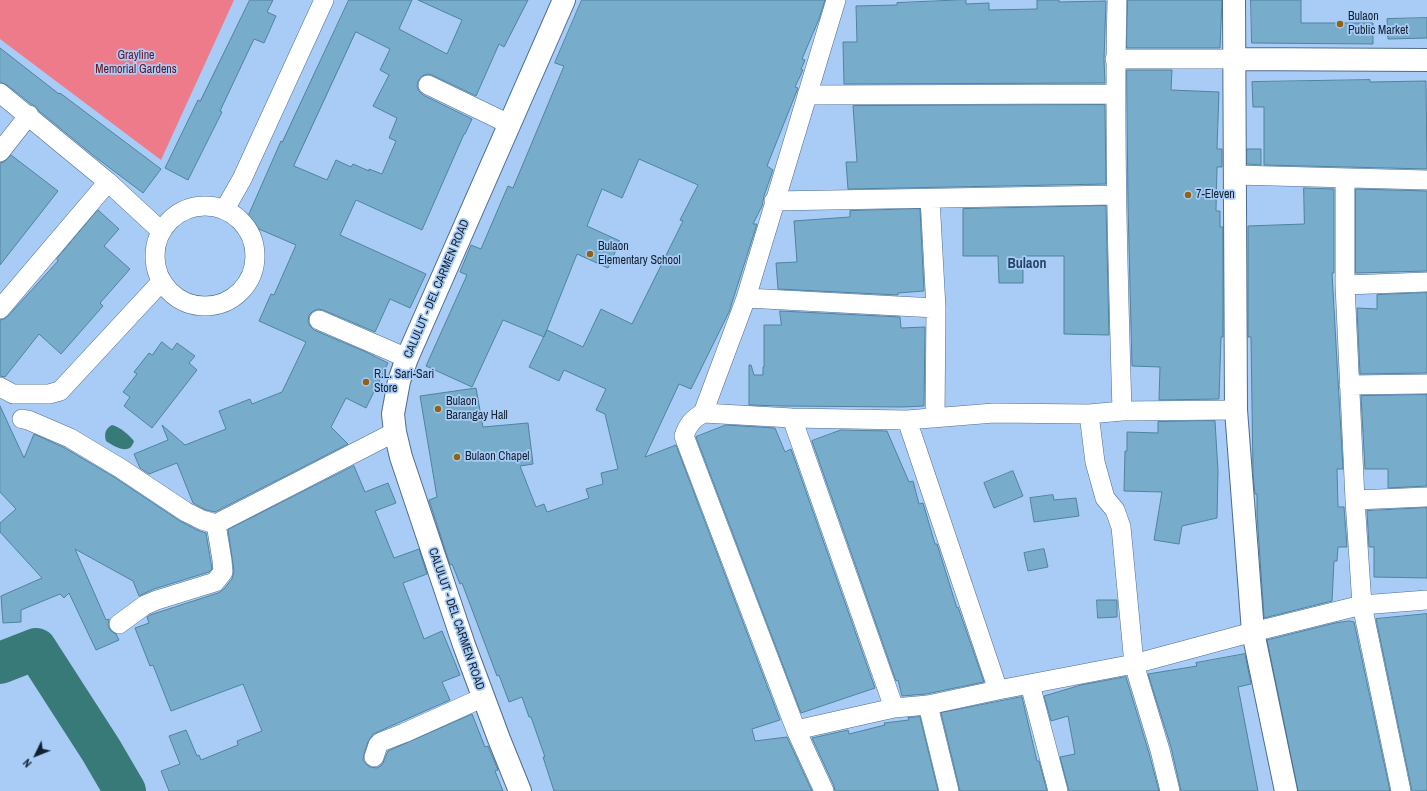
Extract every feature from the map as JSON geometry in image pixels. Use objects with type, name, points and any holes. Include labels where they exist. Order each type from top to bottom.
[{"type":"street","points":[[225,209],[242,179],[324,0]]},
{"type":"street","name":"CALULUT - DEL CARMEN ROAD","points":[[520,791],[464,645],[408,482],[395,432],[393,414],[399,381],[407,358],[564,0]]},
{"type":"street","points":[[703,413],[746,298],[774,201],[836,0]]},
{"type":"street","points":[[1117,0],[1115,94],[1116,195],[1122,411]]},
{"type":"street","points":[[1234,0],[1236,410],[1253,632],[1286,791]]},
{"type":"street","points":[[1116,59],[1427,60]]},
{"type":"street","points":[[428,85],[509,124]]},
{"type":"street","points":[[0,93],[108,182],[161,231]]},
{"type":"street","points":[[807,95],[1115,94]]},
{"type":"street","points":[[0,152],[28,115]]},
{"type":"street","points":[[1235,175],[1427,180]]},
{"type":"street","points":[[1345,178],[1345,285],[1355,500],[1362,604],[1401,791]]},
{"type":"street","points":[[0,309],[108,182]]},
{"type":"street","points":[[774,201],[1116,195]]},
{"type":"street","points":[[930,199],[936,308],[935,418]]},
{"type":"street","points":[[201,205],[225,209],[242,221],[253,239],[256,259],[250,278],[241,291],[229,300],[214,305],[199,306],[184,301],[171,293],[162,281],[156,265],[155,247],[161,231],[178,213],[201,205]]},
{"type":"street","points":[[0,387],[13,394],[50,394],[60,391],[162,281]]},
{"type":"street","points":[[1345,285],[1427,282]]},
{"type":"street","points":[[746,298],[936,308]]},
{"type":"street","points":[[319,320],[407,358]]},
{"type":"street","points":[[1349,385],[1427,384]]},
{"type":"street","points":[[824,791],[796,730],[684,436],[687,427],[692,420],[703,413],[792,418],[908,420],[994,414],[1089,414],[1122,411],[1236,410]]},
{"type":"street","points":[[1089,414],[1095,462],[1101,484],[1105,498],[1115,510],[1121,527],[1134,664],[1160,750],[1170,791]]},
{"type":"street","points":[[792,418],[894,708]]},
{"type":"street","points":[[22,419],[28,420],[70,438],[120,468],[186,512],[202,520],[216,524],[395,432]]},
{"type":"street","points":[[908,420],[998,690]]},
{"type":"street","points":[[1355,500],[1427,497]]},
{"type":"street","points":[[119,624],[146,605],[157,600],[215,582],[223,572],[216,524]]},
{"type":"street","points":[[796,730],[894,708],[928,705],[1134,664],[1362,604],[1427,600]]},
{"type":"street","points":[[1030,684],[1058,791]]},
{"type":"street","points":[[374,758],[378,745],[382,742],[404,734],[484,697]]},
{"type":"street","points":[[928,705],[949,791]]},
{"type":"green space","name":"Grayline Memorial Gardens","points":[[0,0],[234,0],[161,160],[0,39]]},
{"type":"shaded area","points":[[112,425],[130,436],[134,441],[132,446],[122,449],[106,441],[106,432]]},
{"type":"building","points":[[250,0],[273,0],[267,12],[276,16],[264,43],[254,39],[220,111],[222,112],[188,180],[165,168],[198,100],[200,101]]},
{"type":"building","points":[[349,0],[412,0],[399,29],[447,54],[462,20],[418,0],[528,0],[504,47],[499,44],[476,96],[432,75],[428,74],[422,76],[418,81],[417,86],[423,95],[472,119],[422,230],[356,200],[340,235],[426,274],[410,308],[390,299],[375,332],[323,310],[318,309],[309,315],[308,322],[314,330],[388,363],[366,408],[346,398],[331,427],[348,444],[215,512],[206,510],[193,503],[177,463],[149,474],[140,468],[134,454],[168,440],[162,425],[185,445],[226,429],[219,411],[250,399],[252,404],[282,392],[306,342],[259,321],[271,294],[274,295],[296,245],[245,223],[281,141],[282,142]],"holes":[[[356,32],[390,49],[380,70],[389,75],[373,106],[397,118],[389,138],[396,141],[382,174],[369,169],[369,171],[353,164],[351,167],[336,160],[327,180],[294,166]]]},
{"type":"building","points":[[582,0],[825,0],[819,19],[802,59],[805,60],[801,69],[803,70],[795,87],[798,88],[767,166],[773,170],[762,206],[753,224],[757,224],[729,312],[691,389],[679,384],[645,457],[676,445],[780,720],[752,729],[755,741],[787,737],[812,791],[554,791],[543,757],[545,757],[531,717],[529,717],[522,697],[509,702],[499,675],[497,676],[462,583],[460,584],[452,564],[450,565],[429,500],[437,497],[420,396],[476,388],[483,427],[528,423],[533,464],[520,466],[536,507],[544,504],[547,512],[589,498],[586,489],[603,484],[601,473],[618,469],[605,414],[596,410],[606,389],[564,370],[559,381],[529,367],[544,337],[503,320],[472,387],[426,366],[467,275],[460,272],[471,245],[481,249],[508,186],[513,188],[564,66],[555,63]],"holes":[[[639,159],[698,185],[680,220],[683,221],[632,324],[601,309],[583,347],[547,330],[546,332],[577,254],[608,268],[620,241],[587,226],[602,189],[622,198]]]},
{"type":"building","points":[[966,0],[966,4],[989,3],[989,10],[1037,9],[1037,0],[1059,0],[1059,2],[1106,1],[1104,59],[1105,83],[844,84],[843,42],[857,42],[856,6],[897,5],[897,3]]},
{"type":"building","points":[[1128,0],[1222,0],[1220,48],[1127,48]]},
{"type":"building","points":[[1251,0],[1301,0],[1301,23],[1373,23],[1373,44],[1252,43]]},
{"type":"building","points":[[1427,18],[1427,38],[1388,39],[1387,19]]},
{"type":"building","points":[[0,48],[59,94],[60,93],[161,169],[143,193],[94,156],[39,111],[35,106],[7,85],[0,82]]},
{"type":"building","points":[[1127,70],[1172,70],[1171,90],[1219,92],[1217,149],[1222,149],[1222,167],[1217,167],[1216,211],[1220,211],[1220,227],[1223,227],[1223,337],[1221,337],[1219,399],[1159,400],[1160,367],[1132,366],[1128,205]]},
{"type":"building","points":[[1370,80],[1370,82],[1426,81],[1427,169],[1264,165],[1264,107],[1253,107],[1252,82]]},
{"type":"building","points":[[1105,105],[1106,184],[848,189],[846,162],[857,162],[853,106]]},
{"type":"building","points":[[1247,149],[1261,149],[1261,165],[1247,164]]},
{"type":"building","points":[[11,155],[58,191],[0,265],[0,163],[4,162]]},
{"type":"building","points":[[1304,188],[1334,189],[1334,273],[1332,273],[1343,469],[1337,469],[1338,507],[1344,507],[1347,547],[1338,547],[1337,561],[1334,561],[1332,601],[1264,618],[1257,494],[1255,494],[1253,474],[1251,337],[1248,337],[1248,226],[1304,224]]},
{"type":"building","points":[[1356,189],[1427,191],[1427,271],[1356,273]]},
{"type":"building","points":[[1106,206],[1109,335],[1064,334],[1064,256],[1023,256],[1023,283],[999,283],[998,256],[963,256],[963,209]]},
{"type":"building","points":[[920,209],[924,291],[898,293],[898,295],[778,289],[776,263],[797,262],[794,221],[850,217],[850,211]]},
{"type":"building","points":[[98,210],[119,229],[104,246],[130,269],[100,303],[103,306],[61,354],[39,334],[5,377],[0,376],[0,320],[8,316],[58,261],[57,259]]},
{"type":"building","points":[[1427,293],[1427,373],[1360,374],[1357,308],[1377,309],[1377,295]]},
{"type":"building","points":[[780,311],[900,317],[901,328],[925,327],[924,406],[749,405],[749,365],[751,365],[754,375],[763,375],[764,325],[781,325]]},
{"type":"building","points":[[162,342],[172,350],[177,343],[195,356],[189,363],[197,370],[152,428],[124,406],[130,397],[123,392],[137,374],[134,372],[149,353],[152,355]]},
{"type":"building","points":[[1427,395],[1427,486],[1388,488],[1388,469],[1365,469],[1361,396]]},
{"type":"building","points":[[0,406],[24,458],[34,434],[65,448],[114,477],[180,521],[206,533],[212,569],[209,572],[154,589],[139,596],[133,581],[75,549],[106,620],[109,619],[108,625],[110,630],[116,634],[119,640],[96,650],[69,593],[64,598],[60,594],[21,610],[21,622],[3,623],[1,596],[42,578],[0,532],[0,523],[16,509],[0,492]]},
{"type":"building","points":[[1215,421],[1218,471],[1217,518],[1182,526],[1179,544],[1154,540],[1162,492],[1124,491],[1127,432],[1158,433],[1158,422]]},
{"type":"building","points":[[726,425],[775,428],[785,452],[791,449],[875,688],[801,713],[696,437]]},
{"type":"building","points":[[841,430],[887,431],[909,482],[913,481],[919,504],[923,503],[935,544],[937,544],[957,608],[958,607],[984,682],[926,694],[902,696],[898,680],[896,681],[812,441]]},
{"type":"building","points":[[354,466],[365,492],[388,483],[396,503],[375,511],[394,558],[419,549],[427,574],[403,583],[424,639],[442,631],[460,675],[442,682],[450,700],[373,734],[368,742],[363,760],[370,767],[377,768],[382,765],[388,751],[472,714],[485,747],[488,746],[498,770],[495,771],[503,791],[169,791],[161,771],[180,764],[169,736],[186,730],[197,756],[199,755],[201,760],[238,745],[237,741],[262,731],[243,684],[171,711],[153,665],[150,666],[135,628],[149,623],[147,617],[150,615],[218,593],[224,589],[232,579],[234,571],[228,530]]},
{"type":"building","points":[[1013,471],[1023,496],[994,508],[984,483]]},
{"type":"building","points":[[1053,495],[1054,500],[1076,498],[1079,516],[1034,522],[1030,498]]},
{"type":"building","points":[[1427,508],[1427,578],[1374,577],[1374,547],[1369,547],[1367,511]]},
{"type":"building","points":[[1044,549],[1048,567],[1028,571],[1024,553]]},
{"type":"building","points":[[1097,600],[1117,600],[1117,617],[1098,618]]},
{"type":"building","points":[[1427,614],[1427,791],[1412,791],[1376,619]]},
{"type":"building","points":[[1350,621],[1354,622],[1390,791],[1298,791],[1267,640],[1335,623]]},
{"type":"building","points":[[1245,654],[1251,684],[1238,687],[1258,791],[1181,791],[1171,747],[1148,674],[1197,666],[1196,663]]},
{"type":"building","points":[[1126,677],[1159,791],[1069,791],[1060,757],[1075,754],[1068,716],[1051,721],[1044,696],[1081,685]]},
{"type":"building","points":[[1022,697],[1037,761],[1039,761],[1047,791],[960,791],[941,713]]},
{"type":"building","points":[[920,717],[938,791],[835,791],[812,738],[848,730],[849,734],[885,725],[884,723]]},
{"type":"waterway","points":[[0,663],[36,649],[101,750],[125,791]]},
{"type":"place","name":"Bulaon Public Market","points":[[1340,24]]},
{"type":"place","name":"7-Eleven","points":[[1188,195]]},
{"type":"place","name":"Bulaon Elementary School","points":[[590,254]]},
{"type":"place","name":"R.L. Sari-Sari Store","points":[[366,382]]},
{"type":"place","name":"Bulaon Barangay Hall","points":[[438,409]]},
{"type":"place","name":"Bulaon Chapel","points":[[457,457]]},
{"type":"district","name":"Bulaon","points":[[1027,264]]}]
